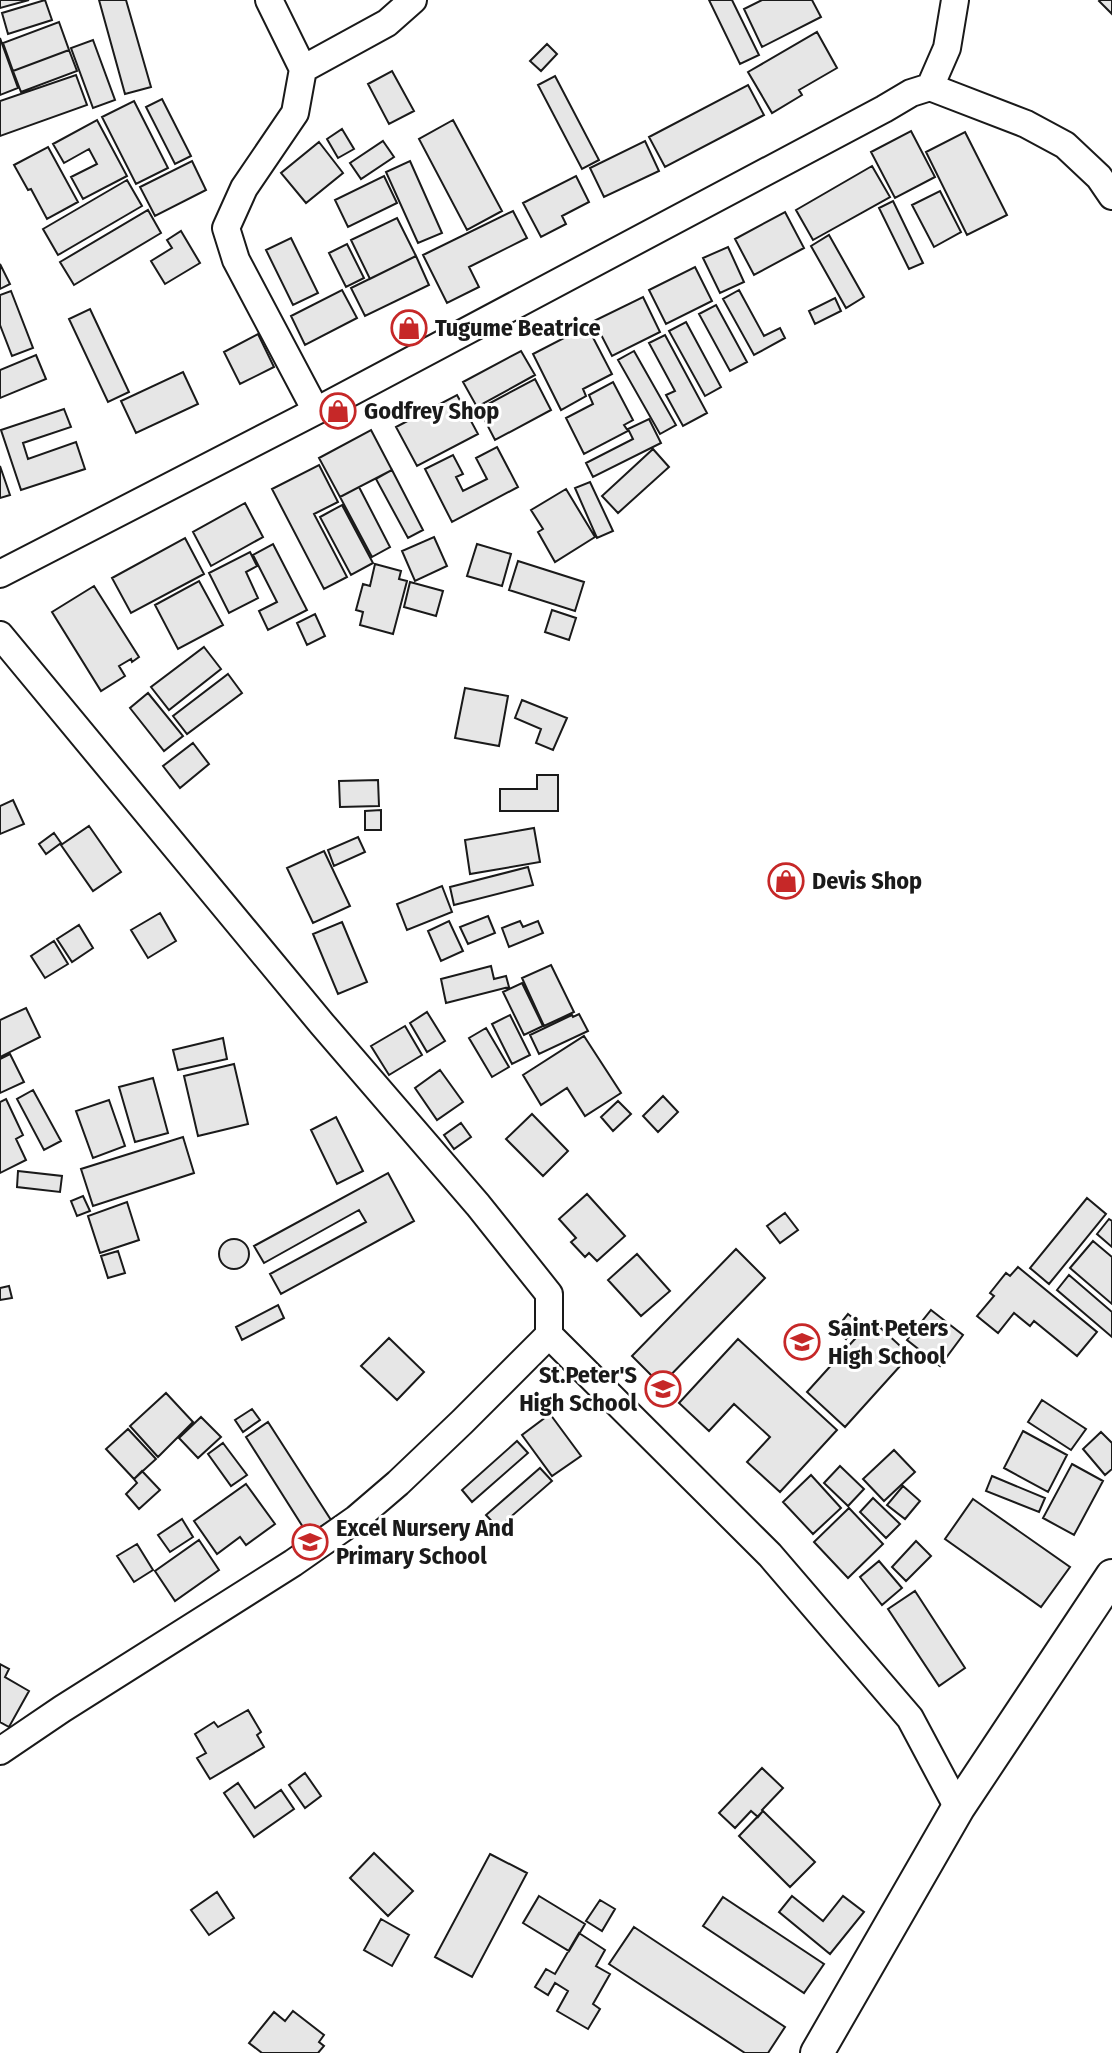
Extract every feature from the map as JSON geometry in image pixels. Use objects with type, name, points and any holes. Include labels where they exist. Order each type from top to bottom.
[{"type":"street","points":[[269,0],[303,69],[295,113],[244,188],[226,228],[236,260],[316,411]]},
{"type":"street","points":[[303,69],[387,23],[413,0]]},
{"type":"street","points":[[930,87],[947,48],[955,0]]},
{"type":"street","points":[[0,574],[316,411],[911,93],[930,87],[1026,124],[1065,145],[1099,177],[1112,196]]},
{"type":"street","points":[[0,635],[302,1000],[478,1205],[549,1294],[549,1335],[462,1422],[356,1519],[0,1751]]},
{"type":"street","points":[[549,1335],[770,1555],[910,1718],[958,1808]]},
{"type":"street","points":[[817,2053],[958,1808],[1112,1576]]},
{"type":"building","points":[[0,0],[29,0],[0,8]]},
{"type":"building","points":[[45,0],[52,20],[8,34],[2,13]]},
{"type":"building","points":[[99,0],[126,0],[151,87],[125,94]]},
{"type":"building","points":[[709,0],[732,0],[759,55],[740,64]]},
{"type":"building","points":[[762,0],[812,0],[821,17],[762,47],[744,9]]},
{"type":"building","points":[[1112,0],[1112,14],[1099,1]]},
{"type":"building","points":[[59,22],[69,50],[13,71],[3,43]]},
{"type":"building","points":[[817,32],[837,68],[799,90],[802,95],[772,113],[748,72]]},
{"type":"building","points":[[0,38],[18,88],[0,95]]},
{"type":"building","points":[[93,40],[115,100],[93,108],[71,48]]},
{"type":"building","points":[[547,44],[557,54],[541,71],[530,61]]},
{"type":"building","points":[[69,50],[77,71],[21,92],[13,71]]},
{"type":"building","points":[[392,71],[414,111],[389,124],[368,84]]},
{"type":"building","points":[[76,75],[87,105],[0,136],[0,101]]},
{"type":"building","points":[[555,76],[599,160],[582,169],[538,85]]},
{"type":"building","points":[[748,85],[764,115],[665,167],[649,137]]},
{"type":"building","points":[[162,99],[191,156],[175,164],[146,107]]},
{"type":"building","points":[[134,101],[168,168],[136,184],[102,117]]},
{"type":"building","points":[[97,120],[127,176],[83,199],[71,177],[97,164],[89,149],[64,163],[53,144]]},
{"type":"building","points":[[453,120],[502,211],[467,230],[419,139]]},
{"type":"building","points":[[342,129],[354,149],[338,158],[327,139]]},
{"type":"building","points":[[911,131],[935,177],[895,198],[871,152]]},
{"type":"building","points":[[965,132],[1007,215],[967,235],[926,152]]},
{"type":"building","points":[[383,141],[394,157],[361,179],[350,163]]},
{"type":"building","points":[[645,141],[659,171],[604,197],[590,168]]},
{"type":"building","points":[[319,142],[343,173],[306,203],[281,173]]},
{"type":"building","points":[[48,147],[78,202],[47,219],[14,165]]},
{"type":"building","points":[[192,161],[206,190],[155,216],[140,187]]},
{"type":"building","points":[[410,161],[442,233],[418,243],[386,172]]},
{"type":"building","points":[[872,166],[890,197],[813,240],[796,210]]},
{"type":"building","points":[[384,176],[397,203],[348,227],[335,200]]},
{"type":"building","points":[[576,176],[589,202],[562,216],[566,224],[541,237],[523,203]]},
{"type":"building","points":[[127,180],[142,206],[58,255],[43,229]]},
{"type":"building","points":[[940,191],[961,232],[934,247],[912,205]]},
{"type":"building","points":[[893,201],[923,263],[909,269],[879,208]]},
{"type":"building","points":[[148,210],[161,233],[74,285],[60,262]]},
{"type":"building","points":[[513,211],[527,238],[469,267],[479,287],[447,303],[423,255]]},
{"type":"building","points":[[785,212],[804,248],[754,275],[735,239]]},
{"type":"building","points":[[397,218],[416,256],[370,279],[351,240]]},
{"type":"building","points":[[181,231],[200,263],[165,284],[151,261],[172,248],[167,240]]},
{"type":"building","points":[[829,235],[864,297],[846,308],[811,246]]},
{"type":"building","points":[[291,238],[318,293],[293,305],[266,250]]},
{"type":"building","points":[[347,244],[364,278],[346,287],[329,253]]},
{"type":"building","points":[[728,247],[744,282],[720,293],[703,258]]},
{"type":"building","points":[[416,256],[429,285],[365,316],[351,288]]},
{"type":"building","points":[[0,264],[10,284],[0,289]]},
{"type":"building","points":[[695,267],[712,301],[666,324],[649,290]]},
{"type":"building","points":[[342,290],[357,318],[305,345],[291,316]]},
{"type":"building","points":[[739,290],[764,336],[780,328],[785,338],[754,355],[723,299]]},
{"type":"building","points":[[11,291],[33,348],[12,356],[0,325],[0,295]]},
{"type":"building","points":[[643,297],[660,332],[612,356],[594,321]]},
{"type":"building","points":[[835,298],[841,311],[815,324],[809,311]]},
{"type":"building","points":[[716,305],[747,362],[730,371],[699,314]]},
{"type":"building","points":[[90,309],[129,392],[108,402],[69,319]]},
{"type":"building","points":[[686,322],[721,387],[705,396],[669,331]]},
{"type":"building","points":[[587,326],[612,374],[583,389],[586,396],[561,410],[533,354]]},
{"type":"building","points":[[258,334],[274,367],[240,384],[224,352]]},
{"type":"building","points":[[665,335],[707,413],[683,426],[666,395],[675,391],[649,343]]},
{"type":"building","points":[[521,351],[535,375],[477,407],[463,382]]},
{"type":"building","points":[[634,351],[676,425],[660,434],[618,360]]},
{"type":"building","points":[[36,355],[46,379],[0,398],[0,370]]},
{"type":"building","points":[[183,372],[198,404],[136,433],[121,401]]},
{"type":"building","points":[[535,379],[551,410],[495,440],[479,409]]},
{"type":"building","points":[[613,382],[633,420],[624,425],[628,431],[584,454],[566,418],[593,404],[589,395]]},
{"type":"building","points":[[457,395],[478,434],[417,466],[396,427]]},
{"type":"building","points":[[64,409],[71,427],[23,443],[28,459],[76,442],[85,469],[21,490],[1,430]]},
{"type":"building","points":[[649,419],[661,443],[593,477],[586,463],[633,439],[628,429]]},
{"type":"building","points":[[371,430],[392,470],[340,497],[319,458]]},
{"type":"building","points":[[497,447],[518,487],[452,522],[425,469],[453,455],[463,474],[456,477],[463,491],[487,479],[476,458]]},
{"type":"building","points":[[653,449],[669,467],[618,513],[602,496]]},
{"type":"building","points":[[319,465],[338,502],[314,514],[347,577],[324,589],[272,489]]},
{"type":"building","points":[[0,466],[10,495],[0,498]]},
{"type":"building","points":[[392,470],[423,530],[408,538],[376,479]]},
{"type":"building","points":[[590,482],[613,531],[597,538],[575,488]]},
{"type":"building","points":[[359,487],[390,547],[372,557],[340,497]]},
{"type":"building","points":[[566,489],[595,537],[555,562],[538,532],[543,529],[531,510]]},
{"type":"building","points":[[245,503],[263,537],[211,566],[193,532]]},
{"type":"building","points":[[342,505],[373,563],[351,575],[320,517]]},
{"type":"building","points":[[434,537],[447,566],[415,581],[402,551]]},
{"type":"building","points":[[185,538],[204,574],[131,613],[112,578]]},
{"type":"building","points":[[273,544],[307,610],[268,630],[259,611],[277,602],[253,555]]},
{"type":"building","points":[[477,544],[511,554],[502,586],[467,576]]},
{"type":"building","points":[[250,552],[257,566],[246,572],[258,598],[229,613],[209,573]]},
{"type":"building","points":[[518,561],[584,582],[575,611],[509,590]]},
{"type":"building","points":[[375,564],[401,571],[399,579],[407,581],[393,634],[360,625],[363,612],[356,610],[363,584],[370,586]]},
{"type":"building","points":[[199,581],[223,625],[178,649],[155,605]]},
{"type":"building","points":[[410,582],[443,591],[436,616],[404,607]]},
{"type":"building","points":[[94,586],[139,657],[119,666],[125,676],[101,691],[52,612]]},
{"type":"building","points":[[552,610],[576,618],[569,640],[545,632]]},
{"type":"building","points":[[315,614],[325,636],[307,645],[297,623]]},
{"type":"building","points":[[204,647],[221,669],[169,710],[151,687]]},
{"type":"building","points":[[228,674],[242,693],[187,734],[173,716]]},
{"type":"building","points":[[465,688],[508,696],[499,746],[455,738]]},
{"type":"building","points":[[148,693],[183,736],[164,751],[130,708]]},
{"type":"building","points":[[522,700],[567,718],[553,750],[536,743],[541,729],[515,718]]},
{"type":"building","points":[[193,743],[209,764],[180,788],[163,766]]},
{"type":"building","points":[[537,775],[558,775],[558,811],[500,811],[500,789],[537,789]]},
{"type":"building","points":[[378,780],[379,806],[340,807],[339,781]]},
{"type":"building","points":[[13,800],[24,824],[0,834],[0,806]]},
{"type":"building","points":[[381,810],[381,830],[365,830],[365,811]]},
{"type":"building","points":[[89,826],[121,872],[93,891],[61,845]]},
{"type":"building","points":[[534,828],[540,862],[470,874],[465,840]]},
{"type":"building","points":[[54,833],[61,843],[46,854],[39,844]]},
{"type":"building","points":[[358,837],[365,852],[334,866],[328,850]]},
{"type":"building","points":[[324,851],[350,906],[313,923],[287,868]]},
{"type":"building","points":[[528,867],[533,885],[454,905],[450,887]]},
{"type":"building","points":[[442,886],[452,912],[407,930],[397,904]]},
{"type":"building","points":[[160,913],[176,941],[148,958],[131,930]]},
{"type":"building","points":[[488,916],[495,933],[468,944],[460,927]]},
{"type":"building","points":[[449,921],[463,951],[441,961],[428,931]]},
{"type":"building","points":[[520,921],[523,927],[538,921],[543,933],[509,947],[502,928]]},
{"type":"building","points":[[342,922],[367,982],[338,994],[313,934]]},
{"type":"building","points":[[79,925],[93,948],[72,962],[57,939]]},
{"type":"building","points":[[54,941],[68,964],[45,978],[31,956]]},
{"type":"building","points":[[551,965],[574,1012],[544,1026],[522,978]]},
{"type":"building","points":[[491,966],[494,979],[506,976],[509,987],[446,1003],[441,979]]},
{"type":"building","points":[[522,983],[543,1026],[524,1035],[503,992]]},
{"type":"building","points":[[26,1008],[40,1037],[0,1057],[0,1020]]},
{"type":"building","points":[[427,1012],[445,1041],[427,1052],[410,1023]]},
{"type":"building","points":[[579,1014],[588,1031],[539,1054],[530,1035]]},
{"type":"building","points":[[510,1015],[530,1055],[512,1064],[492,1024]]},
{"type":"building","points":[[405,1026],[422,1055],[389,1075],[371,1046]]},
{"type":"building","points":[[486,1028],[509,1067],[492,1077],[469,1038]]},
{"type":"building","points":[[584,1036],[621,1093],[585,1116],[567,1088],[541,1105],[523,1075]]},
{"type":"building","points":[[223,1038],[227,1059],[178,1070],[173,1050]]},
{"type":"building","points":[[10,1054],[24,1082],[0,1093],[0,1059]]},
{"type":"building","points":[[234,1064],[248,1124],[198,1136],[184,1076]]},
{"type":"building","points":[[440,1070],[463,1102],[437,1120],[415,1088]]},
{"type":"building","points":[[153,1078],[168,1133],[135,1142],[119,1087]]},
{"type":"building","points":[[33,1090],[61,1141],[44,1150],[17,1099]]},
{"type":"building","points":[[663,1096],[678,1112],[658,1132],[643,1116]]},
{"type":"building","points":[[6,1099],[23,1135],[16,1139],[26,1160],[0,1173],[0,1102]]},
{"type":"building","points":[[109,1100],[125,1146],[93,1158],[76,1111]]},
{"type":"building","points":[[618,1101],[631,1114],[613,1131],[601,1117]]},
{"type":"building","points":[[532,1114],[568,1151],[543,1176],[506,1139]]},
{"type":"building","points":[[336,1117],[363,1171],[337,1184],[311,1130]]},
{"type":"building","points":[[461,1123],[471,1137],[454,1149],[444,1135]]},
{"type":"building","points":[[183,1137],[194,1173],[93,1206],[81,1169]]},
{"type":"building","points":[[18,1171],[62,1176],[60,1192],[17,1187]]},
{"type":"building","points":[[388,1173],[414,1221],[281,1294],[270,1274],[366,1222],[359,1210],[264,1263],[254,1246]]},
{"type":"building","points":[[587,1194],[625,1236],[597,1261],[589,1253],[585,1257],[571,1242],[576,1238],[559,1219]]},
{"type":"building","points":[[83,1196],[90,1211],[77,1216],[71,1201]]},
{"type":"building","points":[[1087,1198],[1106,1214],[1049,1284],[1030,1268]]},
{"type":"building","points":[[127,1202],[139,1240],[100,1253],[88,1216]]},
{"type":"building","points":[[785,1213],[798,1230],[780,1243],[767,1226]]},
{"type":"building","points":[[1109,1219],[1112,1221],[1112,1247],[1097,1234]]},
{"type":"building","points":[[234,1239],[240,1240],[248,1248],[248,1260],[240,1268],[234,1269],[228,1268],[220,1260],[219,1254],[220,1248],[228,1240]]},
{"type":"building","points":[[1093,1241],[1112,1257],[1112,1304],[1070,1268]]},
{"type":"building","points":[[736,1249],[765,1278],[661,1385],[632,1356]]},
{"type":"building","points":[[118,1251],[125,1273],[108,1278],[101,1256]]},
{"type":"building","points":[[637,1254],[670,1291],[641,1316],[608,1280]]},
{"type":"building","points":[[1018,1267],[1097,1332],[1077,1356],[1034,1321],[1030,1326],[1014,1313],[998,1333],[977,1316],[994,1296],[990,1293],[1006,1273],[1010,1276]]},
{"type":"building","points":[[1069,1275],[1112,1312],[1112,1337],[1057,1290]]},
{"type":"building","points":[[9,1286],[12,1298],[0,1300],[0,1288]]},
{"type":"building","points":[[278,1305],[284,1318],[242,1340],[236,1327]]},
{"type":"building","points":[[931,1310],[963,1335],[940,1366],[907,1340]]},
{"type":"building","points":[[848,1314],[859,1323],[846,1339],[835,1330]]},
{"type":"building","points":[[872,1320],[910,1355],[845,1427],[807,1392]]},
{"type":"building","points":[[389,1338],[424,1372],[397,1400],[361,1366]]},
{"type":"building","points":[[738,1339],[837,1430],[780,1492],[747,1462],[770,1437],[734,1404],[709,1431],[679,1403]]},
{"type":"building","points":[[166,1393],[193,1422],[158,1457],[130,1426]]},
{"type":"building","points":[[1042,1400],[1086,1429],[1071,1450],[1028,1422]]},
{"type":"building","points":[[252,1409],[260,1420],[243,1432],[235,1420]]},
{"type":"building","points":[[550,1414],[581,1456],[552,1476],[522,1435]]},
{"type":"building","points":[[201,1417],[221,1437],[198,1458],[179,1438]]},
{"type":"building","points":[[268,1422],[331,1520],[308,1535],[246,1437]]},
{"type":"building","points":[[128,1429],[156,1459],[134,1479],[106,1449]]},
{"type":"building","points":[[1023,1431],[1067,1455],[1048,1492],[1004,1468]]},
{"type":"building","points":[[1101,1432],[1112,1443],[1112,1469],[1105,1475],[1083,1449]]},
{"type":"building","points":[[517,1441],[528,1453],[472,1502],[462,1490]]},
{"type":"building","points":[[223,1443],[247,1475],[231,1486],[208,1454]]},
{"type":"building","points":[[894,1450],[915,1472],[884,1501],[863,1479]]},
{"type":"building","points":[[1072,1464],[1103,1481],[1074,1535],[1043,1518]]},
{"type":"building","points":[[840,1466],[864,1489],[848,1506],[824,1483]]},
{"type":"building","points":[[540,1468],[552,1481],[498,1528],[486,1515]]},
{"type":"building","points":[[142,1471],[160,1490],[139,1509],[126,1494],[137,1483],[134,1479]]},
{"type":"building","points":[[811,1475],[841,1508],[813,1534],[783,1502]]},
{"type":"building","points":[[992,1476],[1045,1498],[1039,1512],[986,1491]]},
{"type":"building","points":[[246,1484],[275,1524],[246,1545],[240,1537],[217,1554],[194,1521]]},
{"type":"building","points":[[903,1486],[920,1501],[905,1519],[887,1505]]},
{"type":"building","points":[[873,1498],[900,1524],[886,1538],[860,1512]]},
{"type":"building","points":[[973,1499],[1070,1567],[1041,1607],[945,1539]]},
{"type":"building","points":[[849,1508],[883,1544],[848,1578],[814,1542]]},
{"type":"building","points":[[182,1519],[193,1537],[170,1552],[158,1535]]},
{"type":"building","points":[[199,1540],[219,1570],[175,1601],[155,1571]]},
{"type":"building","points":[[916,1541],[931,1556],[906,1581],[892,1567]]},
{"type":"building","points":[[137,1544],[153,1570],[134,1582],[117,1556]]},
{"type":"building","points":[[879,1561],[902,1588],[882,1605],[860,1577]]},
{"type":"building","points":[[915,1591],[965,1668],[939,1686],[888,1609]]},
{"type":"building","points":[[0,1664],[9,1669],[5,1677],[29,1691],[9,1727],[0,1722]]},
{"type":"building","points":[[248,1710],[261,1732],[257,1735],[264,1747],[210,1779],[197,1758],[206,1753],[195,1734],[214,1722],[218,1727]]},
{"type":"building","points":[[762,1768],[783,1788],[758,1817],[751,1811],[735,1828],[719,1813]]},
{"type":"building","points":[[305,1773],[321,1796],[305,1808],[289,1785]]},
{"type":"building","points":[[238,1783],[255,1808],[281,1790],[294,1809],[254,1837],[224,1793]]},
{"type":"building","points":[[763,1811],[815,1862],[790,1887],[739,1836]]},
{"type":"building","points":[[374,1853],[413,1891],[388,1916],[350,1878]]},
{"type":"building","points":[[490,1854],[527,1873],[472,1977],[435,1957]]},
{"type":"building","points":[[217,1892],[234,1918],[209,1935],[191,1910]]},
{"type":"building","points":[[539,1896],[585,1924],[569,1951],[523,1923]]},
{"type":"building","points":[[792,1896],[823,1921],[843,1896],[864,1912],[830,1954],[779,1912]]},
{"type":"building","points":[[723,1897],[824,1964],[804,1993],[703,1926]]},
{"type":"building","points":[[600,1900],[615,1909],[602,1931],[586,1921]]},
{"type":"building","points":[[381,1919],[409,1935],[392,1966],[364,1950]]},
{"type":"building","points":[[634,1927],[785,2027],[768,2053],[745,2053],[609,1964]]},
{"type":"building","points":[[579,1933],[605,1950],[596,1966],[610,1974],[593,2004],[600,2009],[588,2029],[557,2011],[568,1991],[555,1983],[548,1995],[535,1987],[546,1969],[555,1974]]},
{"type":"building","points":[[293,2011],[324,2035],[319,2042],[324,2046],[318,2053],[262,2053],[249,2043],[274,2012],[285,2021]]},
{"type":"place","name":"Tugume Beatrice","points":[[409,328]]},
{"type":"place","name":"Godfrey Shop","points":[[338,411]]},
{"type":"place","name":"Devis Shop","points":[[786,881]]},
{"type":"place","name":"Saint Peters High School","points":[[802,1342]]},
{"type":"place","name":"St.Peter'S High School","points":[[663,1389]]},
{"type":"place","name":"Excel Nursery And Primary School","points":[[310,1542]]}]
